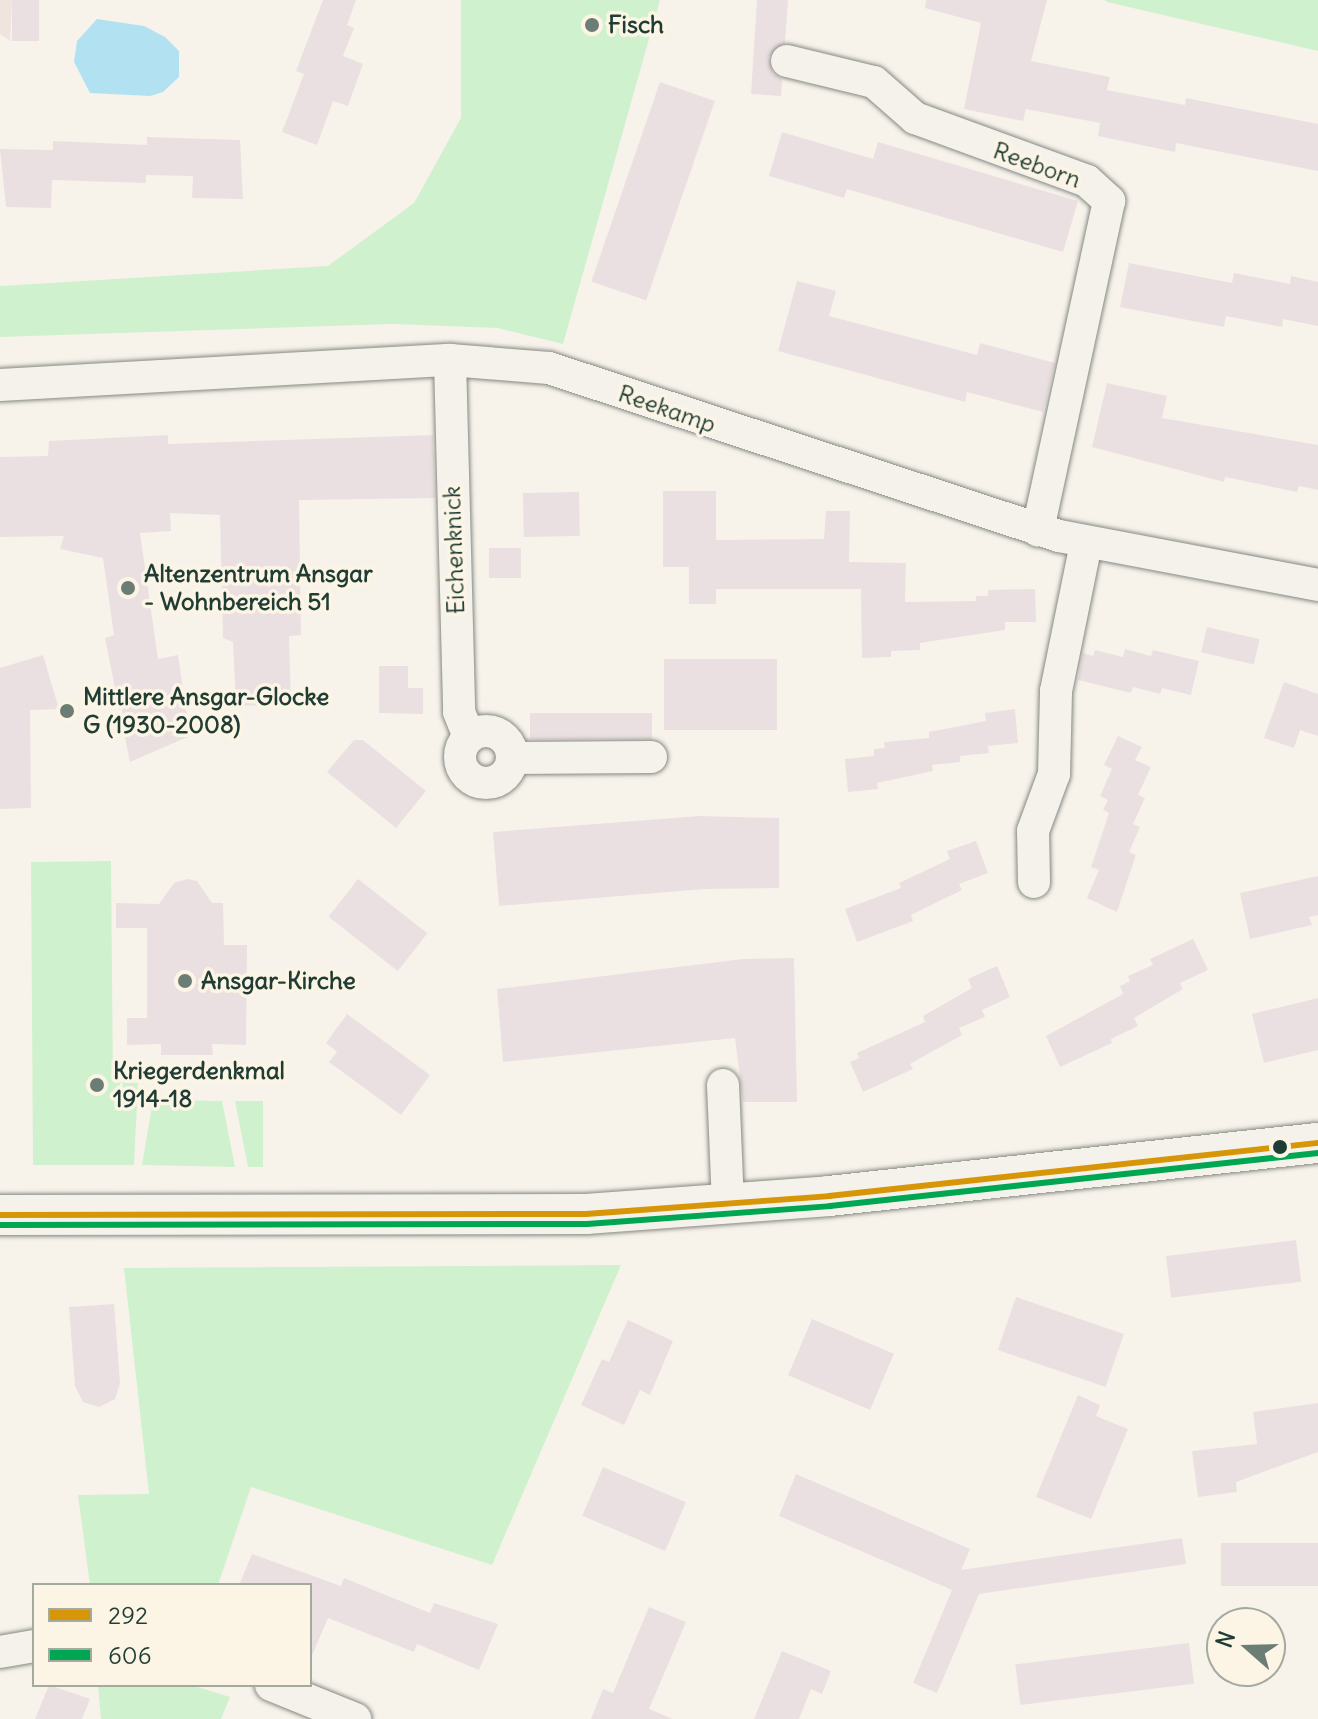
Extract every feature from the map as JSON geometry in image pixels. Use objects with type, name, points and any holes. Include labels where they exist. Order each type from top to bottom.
[{"type":"main road","points":[[0,1215],[466,1217],[728,1203],[1318,1143]]},
{"type":"street","name":"Reeborn","points":[[787,61],[874,82],[915,118],[1087,181],[1109,201],[1038,530]]},
{"type":"street","name":"Reekamp","points":[[0,385],[450,360],[549,368],[1038,530],[1086,543],[1318,585]]},
{"type":"street","name":"Eichenknick","points":[[450,360],[459,712],[469,737],[460,760],[474,780],[499,780],[512,758]]},
{"type":"street","points":[[1034,882],[1033,831],[1054,774],[1056,691],[1086,543]]},
{"type":"street","points":[[469,737],[483,731],[498,733],[509,744],[512,758],[651,757]]},
{"type":"street","points":[[723,1085],[728,1203]]},
{"type":"street","points":[[0,1652],[32,1646]]},
{"type":"street","points":[[276,1687],[355,1719]]},
{"type":"shaded area","points":[[0,0],[12,0],[10,41],[0,34]]},
{"type":"green space","points":[[461,0],[660,0],[563,344],[498,328],[392,324],[0,337],[0,286],[328,266],[414,203],[461,118]]},
{"type":"green space","points":[[1105,0],[1318,0],[1318,51],[1107,2]]},
{"type":"green space","points":[[111,861],[113,1082],[138,1083],[134,1165],[33,1165],[31,862]]},
{"type":"green space","points":[[153,1100],[222,1101],[235,1167],[142,1165]]},
{"type":"green space","points":[[235,1101],[263,1101],[263,1167],[248,1167]]},
{"type":"green space","points":[[621,1265],[492,1565],[251,1487],[219,1583],[90,1583],[78,1495],[149,1494],[124,1268]]},
{"type":"green space","points":[[98,1687],[198,1687],[230,1697],[221,1719],[101,1719]]},
{"type":"water","points":[[97,19],[144,26],[165,37],[179,51],[179,77],[163,92],[150,96],[90,93],[74,62],[77,41]]},
{"type":"building","points":[[12,0],[39,0],[39,41],[12,41]]},
{"type":"building","points":[[323,0],[356,0],[347,25],[354,28],[343,56],[363,64],[348,106],[333,101],[317,145],[282,132],[304,74],[296,71]]},
{"type":"building","points":[[757,0],[788,0],[785,43],[768,57],[773,74],[782,79],[781,96],[751,94]]},
{"type":"building","points":[[926,0],[1047,0],[1031,61],[1110,77],[1107,90],[1185,105],[1186,98],[1318,124],[1318,171],[1176,143],[1175,152],[1098,136],[1100,123],[1026,109],[1023,121],[964,109],[981,23],[925,8]]},
{"type":"building","points":[[660,82],[715,101],[646,300],[591,282]]},
{"type":"building","points":[[782,132],[873,159],[878,142],[1078,201],[1063,252],[847,189],[844,198],[769,176]]},
{"type":"building","points":[[147,137],[240,140],[243,199],[192,198],[193,176],[146,175],[146,183],[52,180],[51,208],[6,207],[0,149],[53,150],[53,141],[147,145]]},
{"type":"building","points":[[1129,263],[1232,283],[1234,273],[1290,284],[1291,276],[1318,282],[1318,326],[1283,319],[1282,327],[1226,316],[1224,327],[1120,307]]},
{"type":"building","points":[[797,281],[836,291],[829,316],[977,355],[980,343],[1055,363],[1043,412],[967,392],[965,402],[778,351]]},
{"type":"building","points":[[1107,383],[1167,396],[1162,418],[1318,445],[1318,490],[1299,486],[1297,492],[1225,477],[1224,482],[1092,447]]},
{"type":"building","points":[[168,435],[168,444],[433,435],[435,498],[299,500],[301,635],[289,636],[291,704],[236,706],[233,642],[223,638],[220,515],[170,513],[171,531],[140,533],[158,659],[178,655],[190,736],[130,762],[105,638],[114,635],[103,558],[60,549],[64,536],[0,537],[0,457],[48,456],[49,441]]},
{"type":"building","points":[[663,491],[716,491],[716,540],[824,539],[826,511],[850,511],[849,562],[906,563],[905,602],[976,601],[976,596],[988,596],[988,590],[1035,589],[1036,622],[1005,622],[1005,630],[920,643],[920,650],[891,651],[891,657],[862,658],[861,589],[716,589],[716,604],[689,604],[689,567],[663,567]]},
{"type":"building","points":[[579,492],[580,536],[524,537],[523,493]]},
{"type":"building","points":[[489,548],[521,548],[521,578],[489,578]]},
{"type":"building","points":[[1207,627],[1260,639],[1254,664],[1201,652]]},
{"type":"building","points":[[1125,649],[1151,656],[1153,650],[1199,661],[1191,695],[1162,688],[1160,694],[1133,687],[1131,693],[1078,680],[1083,653],[1093,656],[1095,650],[1123,657]]},
{"type":"building","points":[[43,655],[59,709],[30,710],[31,808],[0,809],[0,668]]},
{"type":"building","points":[[664,659],[777,659],[777,730],[664,730]]},
{"type":"building","points":[[379,666],[408,666],[408,688],[423,688],[423,714],[379,713]]},
{"type":"building","points":[[1284,682],[1318,694],[1318,736],[1300,730],[1294,748],[1264,738]]},
{"type":"building","points":[[1015,709],[1018,743],[988,746],[989,753],[960,756],[960,762],[932,765],[933,771],[877,783],[878,789],[848,792],[845,759],[874,756],[874,749],[885,748],[884,742],[929,738],[929,732],[986,721],[985,713]]},
{"type":"building","points":[[530,713],[652,713],[652,739],[530,739]]},
{"type":"building","points":[[1118,736],[1142,747],[1135,760],[1151,767],[1138,795],[1145,798],[1133,824],[1140,827],[1129,852],[1136,855],[1117,912],[1087,898],[1099,870],[1091,867],[1109,813],[1103,810],[1108,800],[1100,796],[1112,769],[1104,765]]},
{"type":"building","points":[[354,740],[363,740],[426,791],[396,828],[327,772]]},
{"type":"building","points":[[699,816],[779,818],[779,888],[704,889],[499,906],[493,832]]},
{"type":"building","points":[[976,841],[988,873],[959,884],[962,890],[911,915],[913,921],[857,942],[845,909],[901,888],[899,883],[950,859],[947,851]]},
{"type":"building","points":[[1318,876],[1318,915],[1309,917],[1312,925],[1250,939],[1240,893]]},
{"type":"building","name":"Ansgar-Kirche","points":[[187,879],[197,881],[212,903],[223,903],[224,945],[247,945],[246,1045],[212,1044],[213,1055],[161,1055],[161,1044],[127,1045],[127,1018],[147,1018],[147,928],[116,928],[116,903],[159,904],[174,883]]},
{"type":"building","points":[[358,879],[427,933],[398,971],[328,917]]},
{"type":"building","points":[[1193,939],[1208,970],[1180,983],[1183,989],[1134,1018],[1138,1026],[1111,1039],[1112,1043],[1060,1067],[1046,1036],[1123,994],[1120,986],[1130,981],[1128,976],[1153,965],[1150,959]]},
{"type":"building","points":[[794,958],[797,1102],[743,1102],[735,1038],[503,1062],[497,989],[743,959]]},
{"type":"building","points":[[997,966],[1010,997],[982,1010],[985,1017],[959,1028],[962,1035],[910,1064],[913,1069],[863,1092],[850,1062],[859,1058],[857,1053],[925,1022],[923,1016],[972,988],[968,979]]},
{"type":"building","points":[[1318,998],[1318,1050],[1264,1063],[1252,1014]]},
{"type":"building","points":[[347,1014],[430,1075],[401,1115],[329,1062],[337,1052],[326,1043]]},
{"type":"building","points":[[1296,1240],[1301,1282],[1171,1298],[1166,1256]]},
{"type":"building","points":[[1016,1297],[1124,1334],[1106,1387],[998,1350]]},
{"type":"building","points":[[114,1304],[120,1383],[115,1399],[99,1407],[83,1402],[75,1386],[69,1307]]},
{"type":"building","points":[[812,1319],[894,1354],[870,1410],[788,1375]]},
{"type":"building","points":[[628,1320],[673,1341],[650,1395],[640,1390],[624,1425],[581,1405],[602,1359],[609,1362]]},
{"type":"building","points":[[1078,1395],[1100,1405],[1096,1416],[1128,1429],[1091,1519],[1036,1497]]},
{"type":"building","points":[[1318,1403],[1318,1452],[1236,1482],[1237,1492],[1198,1497],[1192,1451],[1257,1444],[1253,1412]]},
{"type":"building","points":[[603,1467],[686,1502],[665,1551],[582,1516]]},
{"type":"building","points":[[796,1474],[970,1549],[961,1570],[1182,1538],[1186,1564],[979,1594],[937,1693],[913,1683],[952,1590],[779,1516]]},
{"type":"building","points":[[1221,1543],[1318,1543],[1318,1586],[1221,1586]]},
{"type":"building","points":[[252,1554],[341,1586],[344,1578],[430,1613],[434,1603],[498,1624],[479,1670],[417,1644],[414,1652],[328,1618],[312,1655],[312,1583],[240,1583]]},
{"type":"building","points":[[649,1607],[686,1622],[649,1709],[673,1719],[591,1719],[603,1689],[613,1693]]},
{"type":"building","points":[[1189,1643],[1194,1684],[1020,1705],[1015,1664]]},
{"type":"building","points":[[782,1651],[831,1671],[822,1694],[811,1689],[799,1719],[754,1719]]},
{"type":"building","points":[[48,1687],[90,1699],[82,1719],[35,1719]]},
{"type":"transit line","name":"292","points":[[0,1215],[586,1214],[829,1196],[1318,1143]]},
{"type":"transit line","name":"606","points":[[0,1225],[587,1224],[830,1206],[1318,1153]]},
{"type":"place","name":"Fisch","points":[[592,25]]},
{"type":"place","name":"Altenzentrum Ansgar - Wohnbereich 51","points":[[128,588]]},
{"type":"place","name":"Mittlere Ansgar-Glocke G (1930-2008)","points":[[67,711]]},
{"type":"place","name":"Ansgar-Kirche","points":[[185,981]]},
{"type":"place","name":"Kriegerdenkmal 1914-18","points":[[97,1085]]}]
